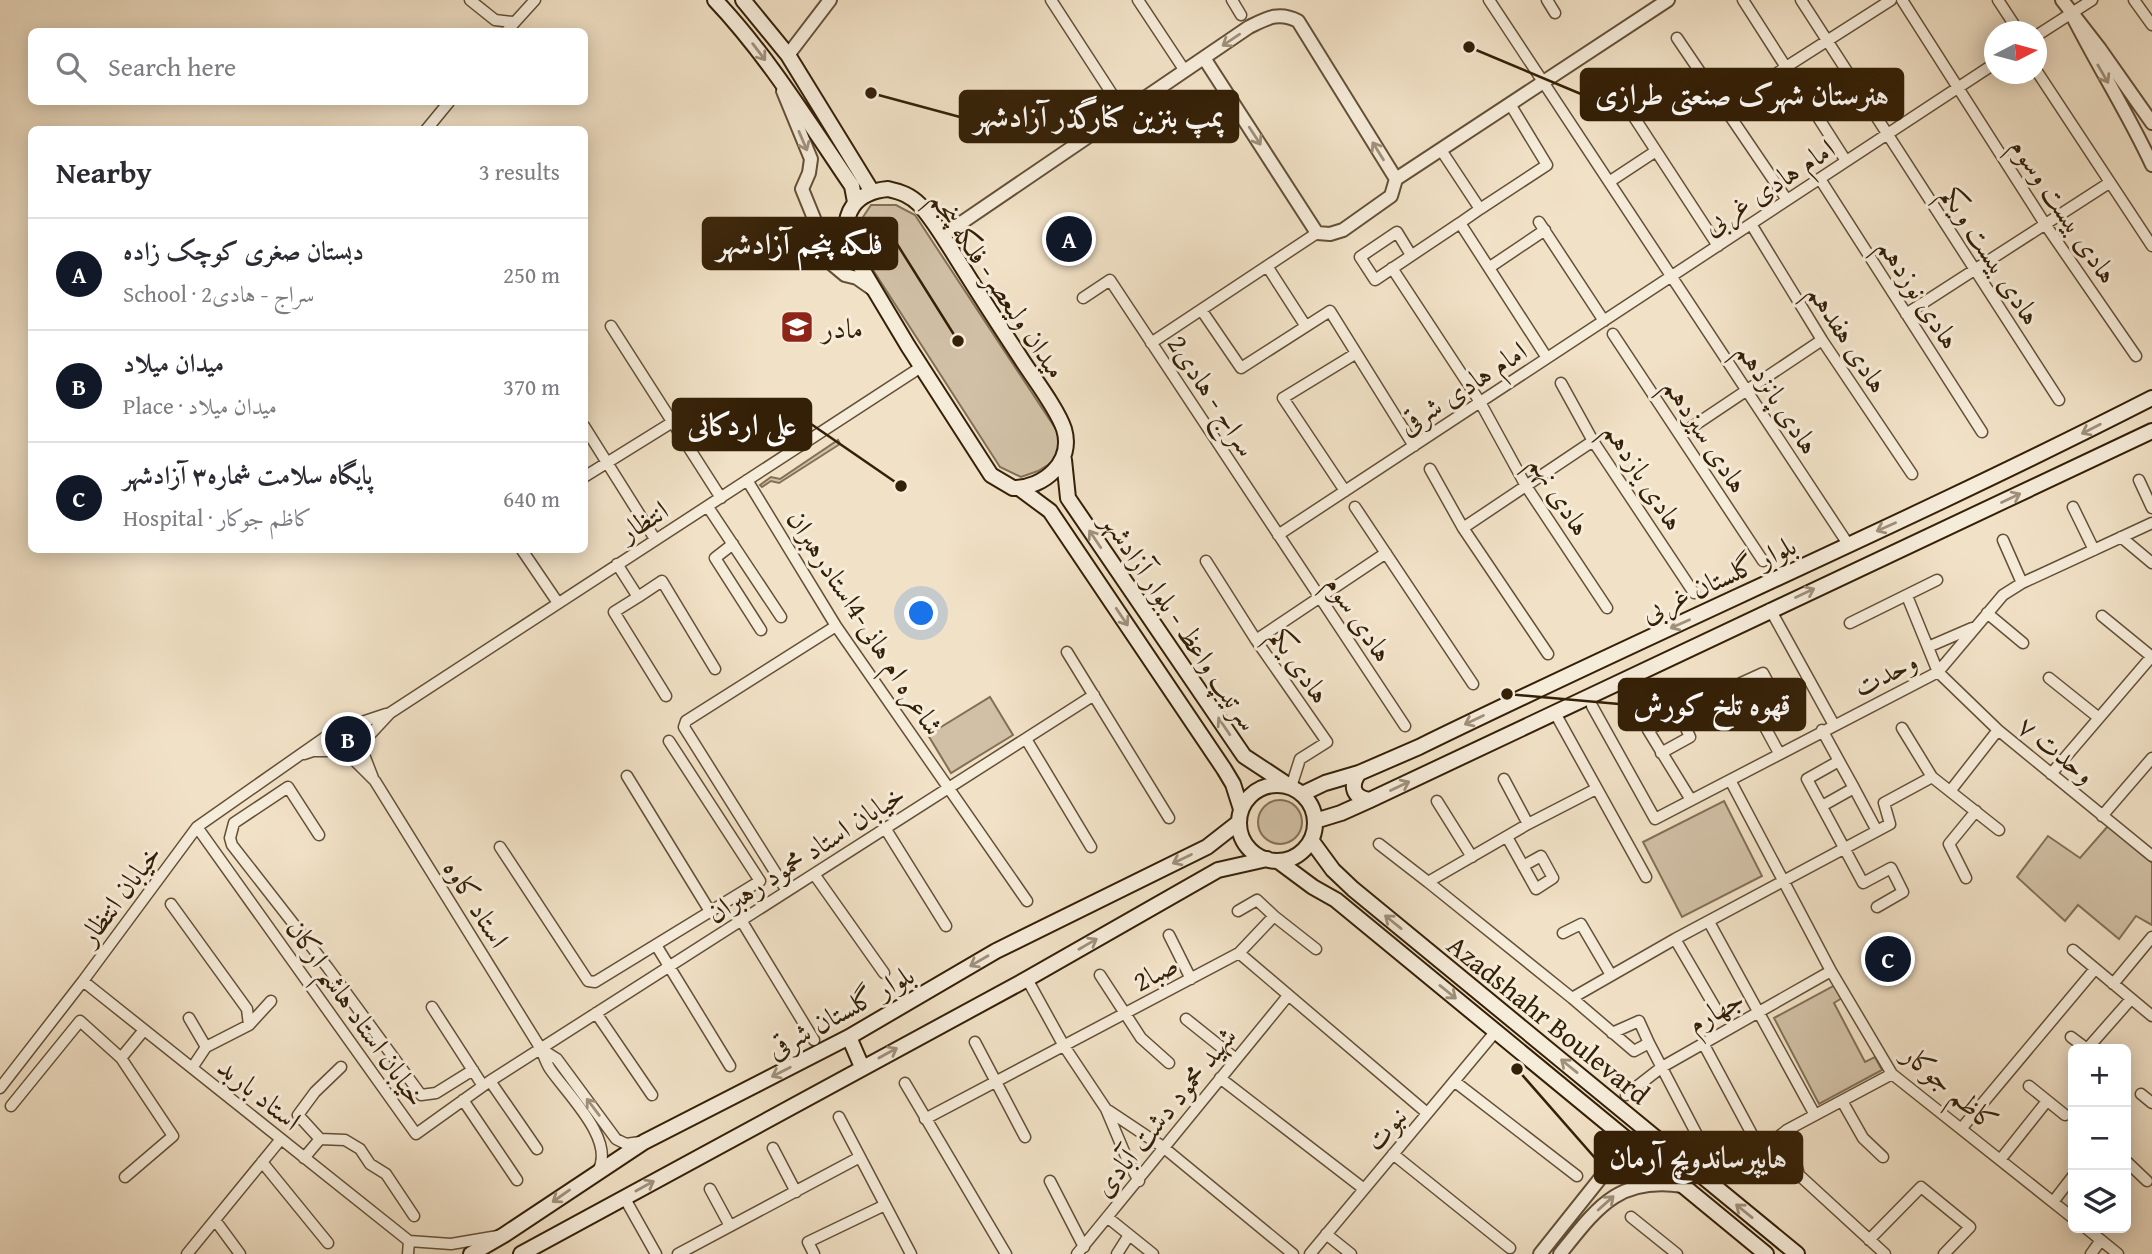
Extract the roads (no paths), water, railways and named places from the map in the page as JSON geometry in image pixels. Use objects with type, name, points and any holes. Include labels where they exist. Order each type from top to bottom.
[{"type":"main road","points":[[715,0],[737,23],[778,78],[852,186],[855,202]]},
{"type":"main road","points":[[743,0],[788,55],[871,190],[855,202],[848,214],[845,230],[847,244],[921,367],[991,475],[1013,488],[1019,488],[1050,475],[1064,460]]},
{"type":"main road","name":"میدان ولیعصر- فلکه پنجم","points":[[871,190],[888,189],[906,193],[919,205],[942,236],[1064,429],[1064,460]]},
{"type":"main road","name":"بلوار گلستان غربی","points":[[1296,790],[1359,774],[2008,471],[2152,398]]},
{"type":"main road","name":"بلوار گلستان غربی","points":[[1315,821],[1370,800],[2152,431]]},
{"type":"main road","name":"سرتیپ واعظ - بلوار آزادشهر","points":[[1064,460],[1068,498],[1244,756],[1296,790]]},
{"type":"main road","name":"سرتیپ واعظ - بلوار آزادشهر","points":[[1019,488],[1050,512],[1224,769],[1233,784],[1240,816]]},
{"type":"main road","points":[[1359,774],[1353,781],[1354,791],[1360,799],[1370,800]]},
{"type":"main road","points":[[528,1252],[1027,979],[1218,870],[1272,860],[1297,855],[1311,840],[1315,821],[1311,806],[1296,790],[1277,785],[1262,788],[1249,796],[1240,816],[1240,830],[1252,852],[1272,860],[1336,900],[1496,1031],[1627,1144],[1766,1254]]},
{"type":"main road","name":"بلوار گلستان شرقی","points":[[471,1254],[505,1235],[644,1142],[849,1037],[996,951],[1207,847],[1240,816]]},
{"type":"main road","name":"Azadshahr Boulevard","points":[[1311,840],[1333,870],[1353,889],[1714,1179],[1797,1254]]},
{"type":"main road","points":[[1207,847],[1219,855],[1218,870]]},
{"type":"main road","points":[[1313,887],[1315,877],[1323,870],[1333,870]]},
{"type":"main road","points":[[849,1037],[862,1067]]},
{"type":"street","points":[[470,0],[495,20],[513,22]]},
{"type":"street","points":[[509,28],[535,0]]},
{"type":"street","points":[[788,55],[830,0]]},
{"type":"street","points":[[1051,0],[1112,94]]},
{"type":"street","points":[[1138,0],[1185,71]]},
{"type":"street","points":[[1232,0],[1241,15]]},
{"type":"street","name":"هادی پانزدهم","points":[[1489,0],[1849,544]]},
{"type":"street","points":[[1547,0],[1556,13]]},
{"type":"street","points":[[1151,343],[1317,233],[1330,234],[1343,230],[1391,196],[1396,179],[1668,0]]},
{"type":"street","points":[[1743,0],[1846,162]]},
{"type":"street","name":"هادی بیست ویکم","points":[[1801,0],[2059,400]]},
{"type":"street","points":[[1726,110],[1786,67],[1891,0]]},
{"type":"street","name":"هادی بیست وسوم","points":[[1902,0],[2045,224],[2136,356]]},
{"type":"street","points":[[1998,0],[2012,21]]},
{"type":"street","points":[[2062,0],[2152,123]]},
{"type":"street","points":[[2047,29],[2092,0]]},
{"type":"street","points":[[2134,0],[2152,25]]},
{"type":"street","points":[[2071,13],[2152,165]]},
{"type":"street","points":[[942,236],[1249,27],[1273,15],[1286,15],[1298,21],[1396,179]]},
{"type":"street","points":[[1677,38],[1787,200]]},
{"type":"street","points":[[1205,58],[1317,233]]},
{"type":"street","name":"امام هادی غربی","points":[[1672,276],[1984,71]]},
{"type":"street","points":[[778,78],[811,159],[802,189],[833,265],[845,275],[857,278],[874,290]]},
{"type":"street","points":[[2045,84],[2152,246]]},
{"type":"street","points":[[1617,90],[1718,246]]},
{"type":"street","points":[[1411,255],[1396,232],[1360,257],[1375,280],[1547,165],[1510,104]]},
{"type":"street","points":[[429,126],[447,105]]},
{"type":"street","points":[[1441,150],[1480,209]]},
{"type":"street","points":[[1609,182],[1656,152]]},
{"type":"street","name":"هادی نوزدهم","points":[[1820,179],[1982,432]]},
{"type":"street","points":[[1906,314],[2109,183]]},
{"type":"street","points":[[1460,223],[1547,359]]},
{"type":"street","name":"هادی هفدهم","points":[[1751,224],[1822,340],[1912,474]]},
{"type":"street","points":[[1490,267],[1542,226],[1605,320]]},
{"type":"street","points":[[1267,267],[1305,325]]},
{"type":"street","name":"هادی نهم","points":[[1392,268],[1480,402],[1526,486],[1607,608]]},
{"type":"street","name":"امام هادی شرقی","points":[[1278,535],[1672,276]]},
{"type":"street","name":"سراج - هادی2","points":[[1083,298],[1110,280],[1278,535]]},
{"type":"street","points":[[1202,311],[1241,369],[1329,311],[1414,446]]},
{"type":"street","points":[[611,326],[721,498]]},
{"type":"street","name":"هادی سیزدهم","points":[[1613,334],[1763,561]]},
{"type":"street","points":[[1680,435],[1822,340]]},
{"type":"street","points":[[1345,491],[1283,398],[1354,354]]},
{"type":"street","name":"انتظار","points":[[390,713],[921,367]]},
{"type":"street","name":"هادی یازدهم","points":[[1561,383],[1593,441],[1694,593]]},
{"type":"street","points":[[588,475],[671,423]]},
{"type":"street","points":[[588,432],[655,539]]},
{"type":"street","points":[[1463,528],[1593,441]]},
{"type":"street","points":[[1430,470],[1463,528],[1548,654]]},
{"type":"street","name":"شاعره ام هانی-4استادرهبران","points":[[747,480],[836,626],[1027,901]]},
{"type":"street","points":[[2139,480],[2152,508]]},
{"type":"street","points":[[708,507],[781,617]]},
{"type":"street","points":[[1355,507],[1472,684]]},
{"type":"street","points":[[2073,507],[2094,550]]},
{"type":"street","name":"وحدت","points":[[1592,706],[1655,819],[1938,671],[2003,595],[2022,583],[2152,523]]},
{"type":"street","name":"هادی سوم","points":[[1278,535],[1405,726]]},
{"type":"street","points":[[2121,537],[2152,563]]},
{"type":"street","points":[[2003,540],[2022,583]]},
{"type":"street","points":[[733,544],[715,558],[761,630]]},
{"type":"street","points":[[524,553],[558,603]]},
{"type":"street","points":[[1256,640],[1386,554]]},
{"type":"street","name":"هادی یکم","points":[[1206,561],[1256,640],[1327,742],[1300,759],[1296,790]]},
{"type":"street","points":[[617,564],[638,597]]},
{"type":"street","points":[[1850,623],[1937,580]]},
{"type":"street","points":[[666,696],[614,612],[662,581],[715,669]]},
{"type":"street","points":[[1907,596],[1938,671]]},
{"type":"street","points":[[1770,610],[1834,725]]},
{"type":"street","points":[[1987,613],[2023,643]]},
{"type":"street","points":[[2051,774],[2152,657],[2102,616]]},
{"type":"street","points":[[787,891],[684,727],[686,721],[836,626]]},
{"type":"street","points":[[1928,647],[1976,627]]},
{"type":"street","points":[[1067,652],[1169,818]]},
{"type":"street","name":"وحدت ۷","points":[[1938,671],[1998,730],[2152,856]]},
{"type":"street","points":[[1759,716],[1780,705],[1763,673],[1741,684],[1779,753]]},
{"type":"street","points":[[2049,678],[2099,718]]},
{"type":"street","name":"خیابان استاد محمود رهبران","points":[[541,1048],[1094,695]]},
{"type":"street","points":[[337,751],[332,740],[334,731],[341,725],[353,725],[390,713]]},
{"type":"street","points":[[349,755],[356,752],[390,713]]},
{"type":"street","points":[[1555,713],[1646,877]]},
{"type":"street","points":[[1661,753],[1690,737],[1679,713],[1648,730],[1661,753],[1690,800]]},
{"type":"street","points":[[353,725],[361,731],[362,744],[375,781]]},
{"type":"street","points":[[1902,727],[1932,777],[1999,830]]},
{"type":"street","points":[[1822,730],[1877,831]]},
{"type":"street","points":[[1951,790],[1998,730]]},
{"type":"street","name":"خیابان انتظار","points":[[0,1088],[197,827],[334,731]]},
{"type":"street","points":[[1026,739],[1091,847]]},
{"type":"street","points":[[500,847],[588,981],[596,982],[760,881],[669,741]]},
{"type":"street","points":[[300,755],[313,751],[337,751],[349,755],[375,781]]},
{"type":"street","points":[[2102,816],[2152,758]]},
{"type":"street","points":[[1839,761],[1807,779],[1863,883],[1891,868],[1903,892],[1877,907]]},
{"type":"street","points":[[627,776],[710,912]]},
{"type":"street","points":[[1572,998],[1675,939],[1890,824],[1884,803],[1932,777]]},
{"type":"street","points":[[1504,779],[1528,824]]},
{"type":"street","name":"کاظم جوکار","points":[[1730,780],[1831,971],[1892,1074],[2068,1214]]},
{"type":"street","name":"استاد کاوه","points":[[375,781],[541,1048],[548,1066],[596,1131],[603,1152],[603,1162],[598,1171]]},
{"type":"street","points":[[320,835],[288,787],[234,822],[230,838],[240,855],[328,968],[421,1095],[436,1093],[473,1070]]},
{"type":"street","points":[[1822,806],[1854,788]]},
{"type":"street","points":[[1428,883],[1528,824],[1597,789]]},
{"type":"street","points":[[1437,801],[1472,857]]},
{"type":"street","points":[[1966,878],[1949,844],[1976,811]]},
{"type":"street","name":"خیابان استاد هاشم ارکان","points":[[197,827],[415,1134],[541,1048]]},
{"type":"street","points":[[886,828],[946,926]]},
{"type":"street","points":[[1507,837],[1536,889],[1553,878],[1541,856],[1524,866]]},
{"type":"street","points":[[1379,844],[1572,998],[1633,1051],[1649,1043]]},
{"type":"street","points":[[814,874],[884,973]]},
{"type":"street","points":[[1238,911],[1257,900],[1316,949]]},
{"type":"street","points":[[171,904],[247,1009],[249,1025]]},
{"type":"street","name":"صبا2","points":[[925,1119],[1239,954],[1274,916]]},
{"type":"street","points":[[741,920],[814,1040]]},
{"type":"street","points":[[1709,922],[1815,1115]]},
{"type":"street","points":[[1563,933],[1581,923],[1611,975]]},
{"type":"street","points":[[1169,935],[1191,979]]},
{"type":"street","points":[[2113,984],[2152,937]]},
{"type":"street","points":[[1675,939],[1716,1009]]},
{"type":"street","points":[[656,945],[730,1066]]},
{"type":"street","points":[[2073,950],[2152,1017]]},
{"type":"street","points":[[1239,954],[1427,1112]]},
{"type":"street","points":[[1961,1129],[2095,969]]},
{"type":"street","name":"جهارم","points":[[1626,1095],[1662,1067],[1831,971]]},
{"type":"street","points":[[1100,975],[1141,1038],[1169,1063]]},
{"type":"street","points":[[1027,979],[1063,1046],[1106,1109],[1139,1181]]},
{"type":"street","name":"استاد باربد","points":[[83,981],[409,1241]]},
{"type":"street","name":"شهید محمود دشت آبادی","points":[[1080,1250],[1139,1181],[1163,1147],[1287,996]]},
{"type":"street","points":[[2091,1044],[2131,999]]},
{"type":"street","points":[[192,1068],[206,1047],[249,1025],[271,1001]]},
{"type":"street","points":[[432,1007],[473,1070],[537,1149]]},
{"type":"street","points":[[596,1013],[652,1095]]},
{"type":"street","points":[[189,1018],[206,1047]]},
{"type":"street","points":[[1186,1019],[1236,1059]]},
{"type":"street","points":[[11,1106],[80,1021],[121,1058],[173,1136],[125,1177]]},
{"type":"street","points":[[1612,1033],[1639,1021],[1714,1179],[1761,1151],[1787,1130],[1892,1074]]},
{"type":"street","points":[[121,1058],[144,1030]]},
{"type":"street","name":"نبوت","points":[[1310,1254],[1496,1031]]},
{"type":"street","points":[[2071,1037],[2080,1044]]},
{"type":"street","points":[[975,1042],[1025,1137]]},
{"type":"street","points":[[1703,1043],[1761,1151],[1799,1175],[1885,1254]]},
{"type":"street","name":"استاد کاوه","points":[[541,1048],[557,1059],[616,1139],[626,1144],[644,1142]]},
{"type":"street","points":[[341,1067],[315,1092],[298,1115],[320,1139],[345,1140],[360,1149],[370,1164],[386,1174],[414,1216]]},
{"type":"street","points":[[1220,1078],[1364,1189]]},
{"type":"street","points":[[1454,1081],[1577,1176]]},
{"type":"street","points":[[905,1083],[1006,1254]]},
{"type":"street","points":[[2029,1086],[2065,1115]]},
{"type":"street","points":[[2141,1094],[2152,1103]]},
{"type":"street","points":[[463,1100],[517,1180]]},
{"type":"street","points":[[1842,1101],[1863,1138],[1883,1157]]},
{"type":"street","points":[[2000,1160],[2047,1101]]},
{"type":"street","points":[[1106,1109],[1163,1147],[1293,1254]]},
{"type":"street","points":[[839,1117],[911,1254]]},
{"type":"street","points":[[1787,1130],[1799,1175]]},
{"type":"street","points":[[187,1254],[281,1139]]},
{"type":"street","points":[[304,1158],[320,1139]]},
{"type":"street","points":[[1540,1254],[1627,1144],[1667,1184]]},
{"type":"street","points":[[773,1148],[796,1192]]},
{"type":"street","points":[[1393,1154],[1510,1248]]},
{"type":"street","points":[[678,1254],[860,1157]]},
{"type":"street","points":[[262,1162],[328,1243]]},
{"type":"street","points":[[2131,1166],[2147,1181]]},
{"type":"street","points":[[1050,1181],[1080,1250]]},
{"type":"street","points":[[2053,1202],[2068,1182]]},
{"type":"street","points":[[1560,1254],[1611,1197],[1643,1186],[1683,1186]]},
{"type":"street","points":[[1869,1240],[1921,1187],[1970,1227],[1944,1254]]},
{"type":"street","points":[[710,1189],[730,1226]]},
{"type":"street","points":[[624,1198],[656,1254]]},
{"type":"street","points":[[814,1254],[808,1242],[885,1205]]},
{"type":"street","points":[[1107,1217],[1153,1254]]},
{"type":"street","points":[[1631,1217],[1677,1254]]},
{"type":"street","points":[[215,1220],[240,1254]]},
{"type":"street","points":[[2092,1233],[2118,1254]]},
{"type":"street","points":[[1326,1234],[1351,1254]]},
{"type":"street","points":[[408,1254],[409,1241],[451,1244],[505,1235]]},
{"type":"street","points":[[1117,1254],[1129,1235]]},
{"type":"street","points":[[2091,1254],[2101,1240]]},
{"type":"place","name":"هنرستان شهرک صنعتی طرازی","points":[[1469,47]]},
{"type":"place","name":"پمپ بنزین کنارگذر آزادشهر","points":[[871,93]]},
{"type":"place","name":"دبستان صغری کوچک زاده","points":[[1069,239]]},
{"type":"place","name":"مادر","points":[[797,327]]},
{"type":"place","name":"فلکه پنجم آزادشهر","points":[[958,341]]},
{"type":"place","name":"علی اردکانی","points":[[901,486]]},
{"type":"place","name":"قهوه تلخ کورش","points":[[1507,694]]},
{"type":"place","name":"میدان میلاد","points":[[348,739]]},
{"type":"place","name":"پایگاه سلامت شماره۳ آزادشهر","points":[[1888,959]]},
{"type":"place","name":"هایپرساندویچ آرمان","points":[[1517,1069]]}]
